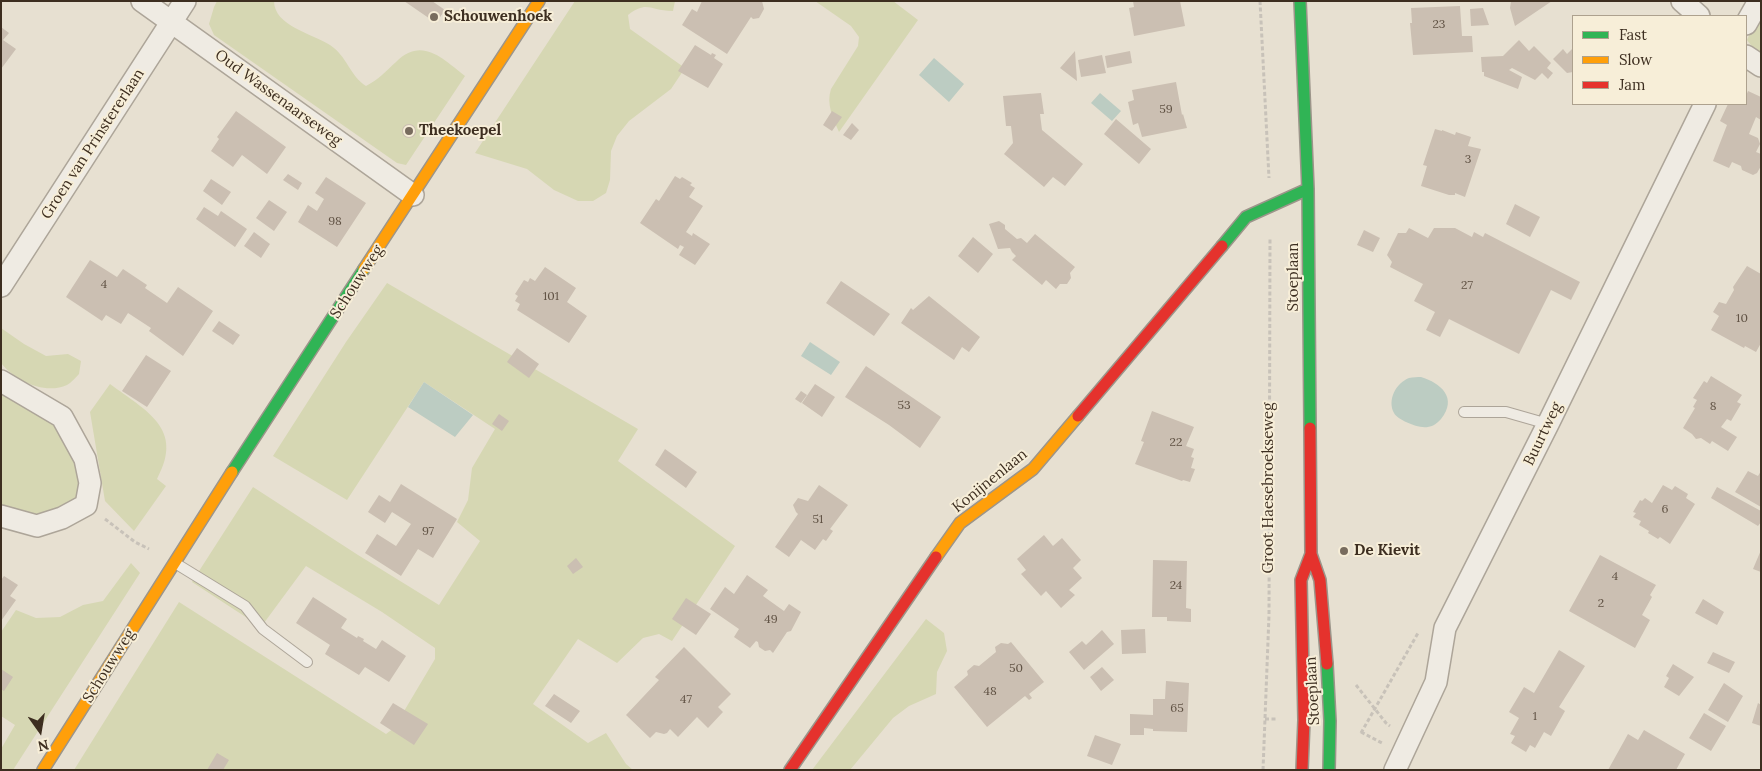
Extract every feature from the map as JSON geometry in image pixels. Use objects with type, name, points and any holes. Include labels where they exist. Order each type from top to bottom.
[{"type":"street","name":"Oud Wassenaarseweg","points":[[142,1],[413,195]]},
{"type":"street","name":"Groen van Prinstererlaan","points":[[1,286],[185,1]]},
{"type":"street","name":"Schouwweg","points":[[43,770],[174,562],[540,1]]},
{"type":"street","name":"Stoeplaan","points":[[1300,1],[1308,189],[1310,554],[1320,580],[1323,604],[1330,721],[1329,770]]},
{"type":"street","points":[[1682,1],[1698,15]]},
{"type":"street","points":[[1747,22],[1759,1]]},
{"type":"street","points":[[1747,57],[1761,66]]},
{"type":"street","name":"Buurtweg","points":[[1395,770],[1436,682],[1445,628],[1548,424],[1705,105]]},
{"type":"street","name":"Konijnenlaan","points":[[790,770],[960,523],[1033,469],[1246,217],[1308,189]]},
{"type":"street","points":[[1,381],[62,418],[85,459],[90,483],[86,506],[62,518],[37,526],[1,516]]},
{"type":"street","name":"Stoeplaan","points":[[1302,770],[1304,720],[1300,580],[1310,554]]},
{"type":"lane","points":[[1464,412],[1506,412],[1548,424]]},
{"type":"lane","points":[[174,562],[245,606],[263,629],[307,662]]},
{"type":"path","name":"Groot Haesebroekseweg","points":[[1260,1],[1270,206],[1269,615],[1263,770]]},
{"type":"path","points":[[86,506],[135,542],[174,562]]},
{"type":"path","points":[[1352,679],[1386,723],[1410,738]]},
{"type":"green space","points":[[217,1],[274,1],[280,17],[287,23],[330,45],[341,55],[356,77],[366,86],[406,54],[415,51],[432,53],[440,57],[465,76],[406,165],[397,163],[214,35],[209,24]]},
{"type":"green space","points":[[575,1],[675,1],[673,11],[645,7],[628,15],[630,29],[685,68],[671,89],[629,121],[617,136],[611,151],[610,180],[606,193],[593,201],[578,201],[554,190],[527,169],[475,153]]},
{"type":"green space","points":[[815,1],[893,1],[918,20],[839,132],[831,111],[829,100],[831,89],[858,46],[859,37],[851,26]]},
{"type":"green space","points":[[1761,10],[1761,54],[1747,40]]},
{"type":"green space","points":[[387,283],[638,429],[618,461],[735,546],[672,641],[659,634],[643,638],[617,663],[578,639],[533,704],[588,743],[606,733],[626,764],[633,770],[74,770],[179,602],[386,734],[394,728],[435,659],[435,648],[382,612],[306,566],[261,627],[192,582],[253,487],[439,605],[480,541],[457,522],[468,500],[472,468],[495,429],[424,382],[347,500],[273,456],[346,342]]},
{"type":"green space","points":[[1,328],[46,356],[68,354],[81,361],[79,374],[68,384],[58,388],[40,387],[22,381],[1,363]]},
{"type":"green space","points":[[110,384],[148,412],[158,422],[167,446],[157,479],[166,486],[134,531],[105,501],[90,412]]},
{"type":"green space","points":[[1,388],[50,420],[73,448],[83,482],[76,500],[42,516],[1,508]]},
{"type":"green space","points":[[131,563],[140,573],[13,770],[1,770],[1,749],[15,725],[1,716],[1,632],[16,610],[36,618],[60,617],[83,605],[103,601]]},
{"type":"green space","points":[[926,619],[944,633],[947,651],[937,672],[936,694],[909,706],[893,718],[850,770],[812,770]]},
{"type":"shaded area","points":[[934,58],[964,84],[949,102],[919,75]]},
{"type":"shaded area","points":[[1100,93],[1121,111],[1112,121],[1091,103]]},
{"type":"shaded area","points":[[810,342],[840,362],[831,375],[801,356]]},
{"type":"shaded area","points":[[1421,377],[1441,387],[1445,392],[1448,404],[1441,419],[1429,427],[1420,427],[1404,421],[1396,416],[1392,408],[1394,392],[1400,384],[1409,378]]},
{"type":"shaded area","points":[[424,382],[473,415],[455,437],[408,407]]},
{"type":"building","name":"Schouwenhoek","points":[[404,1],[432,1],[445,10],[436,23]]},
{"type":"building","points":[[702,1],[762,1],[764,9],[759,18],[753,19],[751,17],[727,54],[682,25],[692,9],[697,12]]},
{"type":"building","points":[[1133,1],[1180,1],[1185,26],[1134,36],[1129,8],[1134,7]]},
{"type":"building","points":[[1511,1],[1552,1],[1515,26],[1510,8]]},
{"type":"building","points":[[1460,6],[1462,36],[1472,36],[1473,52],[1413,55],[1410,23],[1412,23],[1411,8]]},
{"type":"building","points":[[1483,8],[1489,25],[1471,26],[1470,9]]},
{"type":"building","points":[[1,27],[9,33],[3,40],[16,49],[1,69]]},
{"type":"building","points":[[1519,40],[1529,51],[1534,46],[1551,63],[1547,68],[1553,73],[1548,79],[1542,73],[1535,80],[1512,68],[1509,70],[1522,77],[1518,89],[1484,76],[1481,57],[1503,56]]},
{"type":"building","points":[[695,45],[711,55],[712,53],[716,55],[714,58],[723,64],[708,88],[678,71]]},
{"type":"building","points":[[1563,49],[1567,54],[1572,49],[1572,72],[1567,73],[1553,59]]},
{"type":"building","points":[[1075,51],[1077,81],[1060,68]]},
{"type":"building","points":[[1130,51],[1132,63],[1107,68],[1105,56]]},
{"type":"building","points":[[1102,55],[1106,73],[1081,77],[1078,60]]},
{"type":"building","points":[[1176,82],[1182,115],[1187,128],[1142,137],[1138,123],[1133,125],[1128,102],[1134,100],[1132,90]]},
{"type":"building","points":[[1748,91],[1761,97],[1761,120],[1756,117],[1749,134],[1758,138],[1760,144],[1756,152],[1761,154],[1761,166],[1757,173],[1753,175],[1742,170],[1741,166],[1732,162],[1729,168],[1713,161],[1727,125],[1720,121],[1728,105],[1747,105]]},
{"type":"building","points":[[1041,93],[1044,114],[1040,114],[1042,130],[1083,164],[1065,186],[1053,177],[1044,187],[1004,154],[1013,143],[1011,126],[1006,126],[1003,96]]},
{"type":"building","points":[[236,111],[286,147],[267,174],[242,155],[233,167],[211,151],[219,139],[217,137]]},
{"type":"building","points":[[832,111],[842,117],[832,131],[823,125]]},
{"type":"building","points":[[1116,119],[1151,149],[1139,164],[1104,134]]},
{"type":"building","points":[[852,123],[859,130],[851,140],[843,135]]},
{"type":"building","name":"Theekoepel","points":[[409,124],[414,126],[416,131],[414,136],[409,138],[404,136],[402,131],[404,126]]},
{"type":"building","points":[[1435,129],[1455,135],[1456,132],[1471,137],[1468,146],[1481,149],[1465,197],[1455,193],[1455,195],[1449,195],[1421,186],[1427,166],[1423,165]]},
{"type":"building","points":[[288,174],[302,183],[298,190],[283,180]]},
{"type":"building","points":[[675,176],[680,179],[682,177],[692,183],[690,185],[695,188],[689,197],[703,206],[686,232],[692,236],[693,233],[710,244],[695,265],[679,255],[684,247],[680,245],[678,249],[640,223],[656,199],[659,201]]},
{"type":"building","points":[[326,177],[366,203],[337,247],[298,222],[308,205],[317,211],[324,199],[315,193]]},
{"type":"building","points":[[211,179],[231,192],[222,205],[203,191]]},
{"type":"building","points":[[269,200],[287,212],[274,231],[256,218]]},
{"type":"building","points":[[1515,204],[1540,217],[1530,237],[1506,224]]},
{"type":"building","points":[[204,207],[218,216],[221,211],[247,229],[235,247],[196,219]]},
{"type":"building","points":[[999,221],[1017,239],[1021,238],[1027,243],[1035,234],[1075,267],[1070,273],[1071,278],[1067,284],[1060,284],[1056,289],[1046,280],[1042,285],[1012,260],[1016,256],[1010,248],[998,249],[989,224]]},
{"type":"building","points":[[1409,228],[1428,238],[1434,228],[1455,228],[1472,237],[1474,232],[1483,237],[1485,233],[1580,282],[1571,300],[1551,290],[1519,354],[1449,319],[1440,337],[1426,330],[1435,312],[1414,301],[1423,284],[1390,267],[1392,262],[1387,255],[1398,233],[1406,233]]},
{"type":"building","points":[[1364,230],[1380,238],[1373,252],[1357,245]]},
{"type":"building","points":[[254,232],[270,244],[261,258],[244,246]]},
{"type":"building","points":[[973,237],[993,254],[978,273],[958,256]]},
{"type":"building","points":[[90,260],[117,277],[123,269],[147,285],[145,288],[167,303],[178,287],[213,311],[183,356],[149,331],[151,328],[128,313],[121,324],[106,315],[102,321],[66,297]]},
{"type":"building","points":[[1747,266],[1761,274],[1761,343],[1756,352],[1745,346],[1744,348],[1711,330],[1719,316],[1713,312],[1719,302],[1726,304],[1734,290],[1733,287]]},
{"type":"building","points":[[545,267],[576,288],[567,302],[587,316],[569,343],[517,310],[520,304],[515,301],[518,296],[515,294],[524,280],[528,282],[530,278],[535,281]]},
{"type":"building","points":[[841,281],[890,314],[874,336],[826,303]]},
{"type":"building","points":[[929,296],[980,337],[969,352],[962,347],[954,360],[901,323],[911,308],[913,310]]},
{"type":"building","points":[[219,321],[240,335],[233,345],[212,331]]},
{"type":"building","points":[[517,348],[539,364],[529,378],[507,362]]},
{"type":"building","points":[[146,355],[171,371],[147,407],[122,391]]},
{"type":"building","points":[[866,366],[941,417],[920,448],[889,425],[845,397]]},
{"type":"building","points":[[1711,376],[1742,395],[1737,402],[1741,404],[1731,421],[1727,419],[1721,427],[1737,437],[1728,451],[1712,441],[1710,444],[1701,438],[1696,439],[1683,428],[1695,408],[1693,407],[1697,400],[1693,398],[1704,381],[1707,383]]},
{"type":"building","points":[[815,384],[835,397],[822,417],[802,403]]},
{"type":"building","points":[[801,391],[807,395],[801,403],[795,399]]},
{"type":"building","points":[[1152,411],[1194,427],[1186,446],[1194,449],[1191,457],[1194,458],[1191,468],[1195,469],[1190,482],[1182,481],[1135,464],[1144,442],[1141,441]]},
{"type":"building","points":[[499,414],[509,421],[502,431],[492,424]]},
{"type":"building","points":[[665,449],[697,472],[686,488],[655,465]]},
{"type":"building","points":[[1748,471],[1758,476],[1761,471],[1761,507],[1735,492]]},
{"type":"building","points":[[401,484],[457,519],[433,558],[418,549],[401,576],[365,553],[377,534],[396,546],[411,524],[392,512],[385,523],[368,512],[379,495],[390,502]]},
{"type":"building","points":[[819,485],[848,505],[830,529],[833,531],[826,541],[823,539],[815,550],[801,540],[789,557],[775,547],[798,514],[793,505],[798,498],[808,501]]},
{"type":"building","points":[[1663,485],[1672,490],[1675,486],[1688,494],[1686,498],[1695,504],[1670,544],[1660,537],[1658,539],[1648,533],[1649,531],[1639,525],[1641,521],[1633,517],[1636,513],[1633,512],[1640,500],[1642,501],[1645,498],[1652,503]]},
{"type":"building","points":[[1717,487],[1761,511],[1761,522],[1758,526],[1711,498]]},
{"type":"building","points":[[1044,535],[1053,546],[1062,538],[1081,560],[1073,568],[1082,578],[1069,590],[1075,595],[1061,608],[1046,591],[1041,596],[1021,574],[1026,570],[1017,559]]},
{"type":"building","points":[[1761,550],[1761,572],[1753,569]]},
{"type":"building","points":[[1600,555],[1656,585],[1642,615],[1650,620],[1635,648],[1569,611]]},
{"type":"building","points":[[576,558],[583,567],[573,574],[567,566]]},
{"type":"building","points":[[1153,560],[1187,561],[1186,608],[1191,609],[1191,622],[1167,621],[1167,617],[1152,617]]},
{"type":"building","points":[[747,575],[768,590],[763,596],[784,611],[789,604],[801,612],[791,631],[787,632],[773,653],[770,650],[765,651],[759,647],[756,641],[750,648],[734,637],[739,629],[710,609],[725,587],[734,594]]},
{"type":"building","points":[[4,576],[18,585],[10,596],[16,600],[1,621],[1,580]]},
{"type":"building","points":[[313,597],[347,619],[341,628],[357,638],[358,636],[364,639],[363,641],[376,649],[382,640],[406,656],[389,682],[365,667],[359,675],[325,654],[330,645],[296,623]]},
{"type":"building","points":[[686,598],[711,614],[696,635],[672,619]]},
{"type":"building","points":[[1703,599],[1724,612],[1717,625],[1695,613]]},
{"type":"building","points":[[1145,629],[1146,653],[1122,654],[1121,630]]},
{"type":"building","points":[[1102,630],[1114,644],[1084,670],[1069,652],[1082,641],[1086,645]]},
{"type":"building","points":[[1011,642],[1044,682],[1029,694],[1032,698],[1029,700],[1025,696],[987,727],[954,687],[968,675],[967,671],[974,665],[979,666],[996,652],[995,647],[1001,643],[1008,644]]},
{"type":"building","points":[[684,647],[731,694],[718,707],[723,712],[708,728],[697,717],[678,737],[670,729],[664,734],[656,732],[650,738],[626,715],[659,680],[655,677]]},
{"type":"building","points":[[1559,650],[1585,666],[1559,707],[1565,711],[1551,736],[1544,732],[1535,748],[1530,745],[1526,752],[1511,743],[1515,736],[1510,734],[1519,718],[1509,712],[1524,687],[1534,693]]},
{"type":"building","points":[[1713,652],[1735,662],[1729,673],[1707,663]]},
{"type":"building","points":[[1673,664],[1694,677],[1679,696],[1664,687],[1669,678],[1666,676]]},
{"type":"building","points":[[1102,667],[1114,680],[1101,691],[1090,677]]},
{"type":"building","points":[[1,669],[13,677],[4,691],[1,689]]},
{"type":"building","points":[[1166,681],[1189,683],[1187,732],[1153,731],[1153,729],[1144,728],[1144,735],[1130,735],[1130,714],[1153,715],[1153,699],[1165,699]]},
{"type":"building","points":[[1724,683],[1743,696],[1728,722],[1708,710]]},
{"type":"building","points":[[554,694],[580,711],[571,723],[545,706]]},
{"type":"building","points":[[393,703],[428,724],[414,745],[380,723]]},
{"type":"building","points":[[1758,703],[1761,705],[1761,726],[1752,723]]},
{"type":"building","points":[[1704,713],[1726,726],[1711,751],[1689,738]]},
{"type":"building","points":[[1644,730],[1685,754],[1676,770],[1608,770],[1628,734],[1638,740]]},
{"type":"building","points":[[1095,735],[1121,744],[1112,765],[1087,756]]},
{"type":"building","points":[[217,753],[229,760],[223,770],[207,770]]},
{"type":"traffic: fast","points":[[1300,1],[1308,189],[1310,428]]},
{"type":"traffic: fast","points":[[1222,246],[1246,217],[1308,189]]},
{"type":"traffic: fast","points":[[232,472],[364,269]]},
{"type":"traffic: fast","points":[[1327,664],[1330,721],[1329,770]]},
{"type":"traffic: slow","points":[[364,269],[539,1]]},
{"type":"traffic: slow","points":[[936,557],[960,523],[1033,469],[1078,416]]},
{"type":"traffic: slow","points":[[43,770],[232,472]]},
{"type":"traffic: jam","points":[[1078,416],[1222,246]]},
{"type":"traffic: jam","points":[[1310,428],[1311,554],[1320,580],[1327,664]]},
{"type":"traffic: jam","points":[[1302,770],[1304,720],[1301,580],[1311,554]]},
{"type":"traffic: jam","points":[[790,770],[936,557]]},
{"type":"place","name":"Schouwenhoek","points":[[434,17]]},
{"type":"place","name":"Theekoepel","points":[[409,131]]},
{"type":"place","name":"De Kievit","points":[[1344,551]]}]
